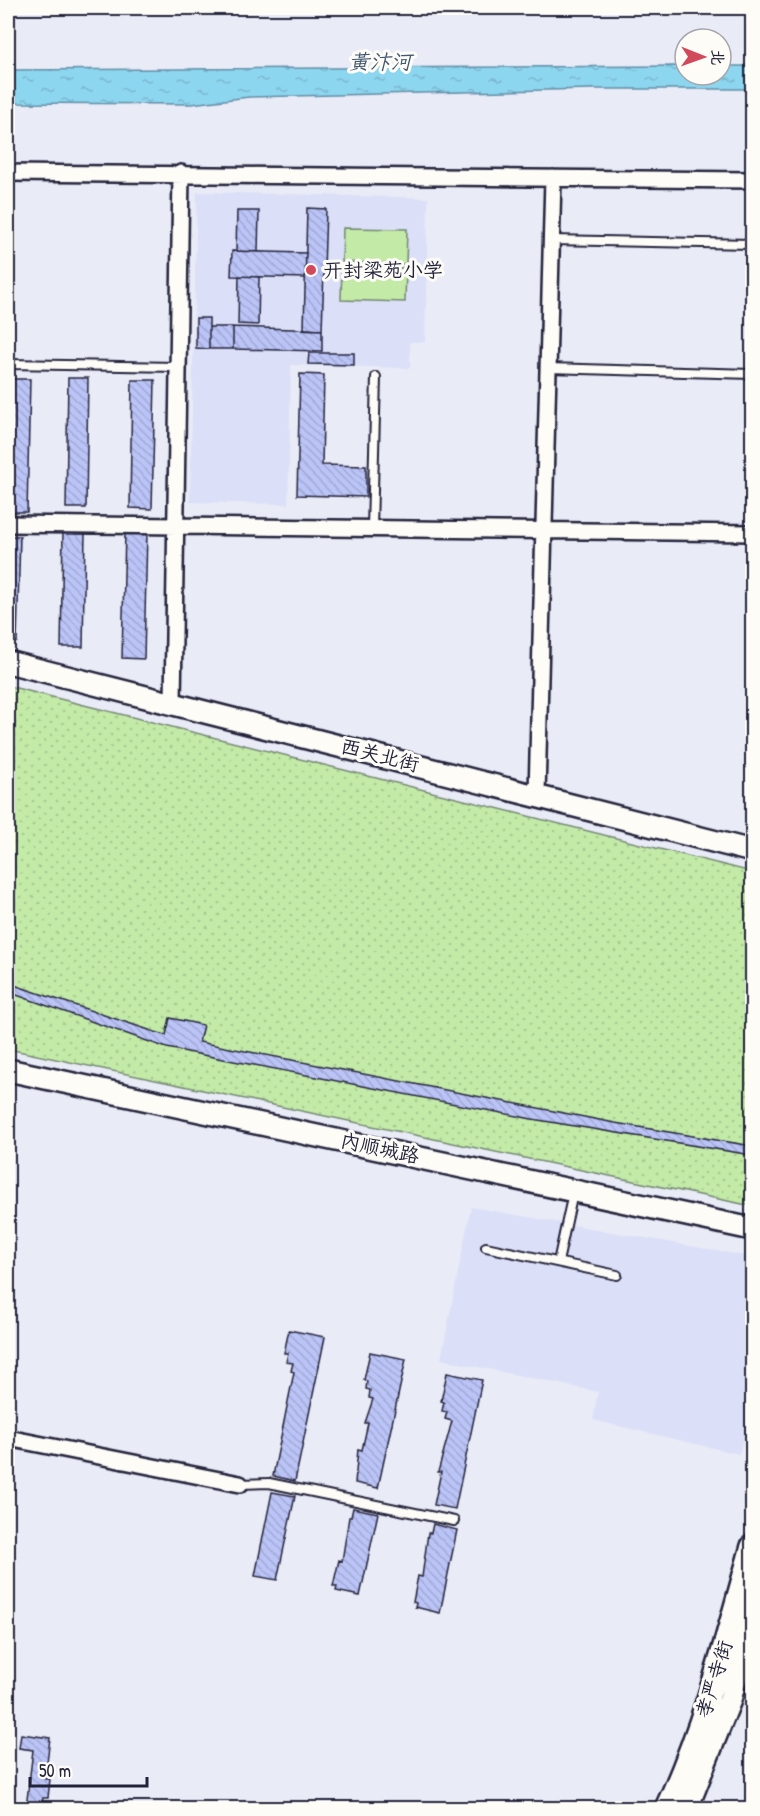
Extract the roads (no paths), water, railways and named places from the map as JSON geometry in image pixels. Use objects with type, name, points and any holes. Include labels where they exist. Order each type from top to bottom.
[{"type":"street","points":[[8,173],[753,180]]},
{"type":"street","points":[[173,704],[181,173]]},
{"type":"street","points":[[537,794],[553,178]]},
{"type":"street","points":[[8,524],[175,528],[753,533]]},
{"type":"street","name":"西关北街","points":[[8,662],[537,794],[753,851]]},
{"type":"street","name":"内顺城路","points":[[8,1070],[753,1229]]},
{"type":"street","points":[[8,1438],[240,1484]]},
{"type":"street","name":"孝严寺街","points":[[666,1809],[696,1740],[753,1546]]},
{"type":"street","name":"孝严寺街","points":[[687,1809],[730,1700],[753,1617]]},
{"type":"lane","points":[[551,240],[753,244]]},
{"type":"lane","points":[[8,364],[177,367]]},
{"type":"lane","points":[[548,368],[753,374]]},
{"type":"lane","points":[[372,528],[375,377]]},
{"type":"lane","points":[[558,1262],[574,1189]]},
{"type":"lane","points":[[486,1247],[617,1275]]},
{"type":"lane","points":[[240,1484],[269,1483],[454,1521]]},
{"type":"water","points":[[673,66],[673,87],[733,87],[733,66],[752,66],[752,89],[592,89],[249,97],[191,104],[8,103],[8,70]]},
{"type":"place","name":"开封梁苑小学","points":[[311,270]]},
{"type":"water label","name":"黄汴河","points":[[380,62]]}]
